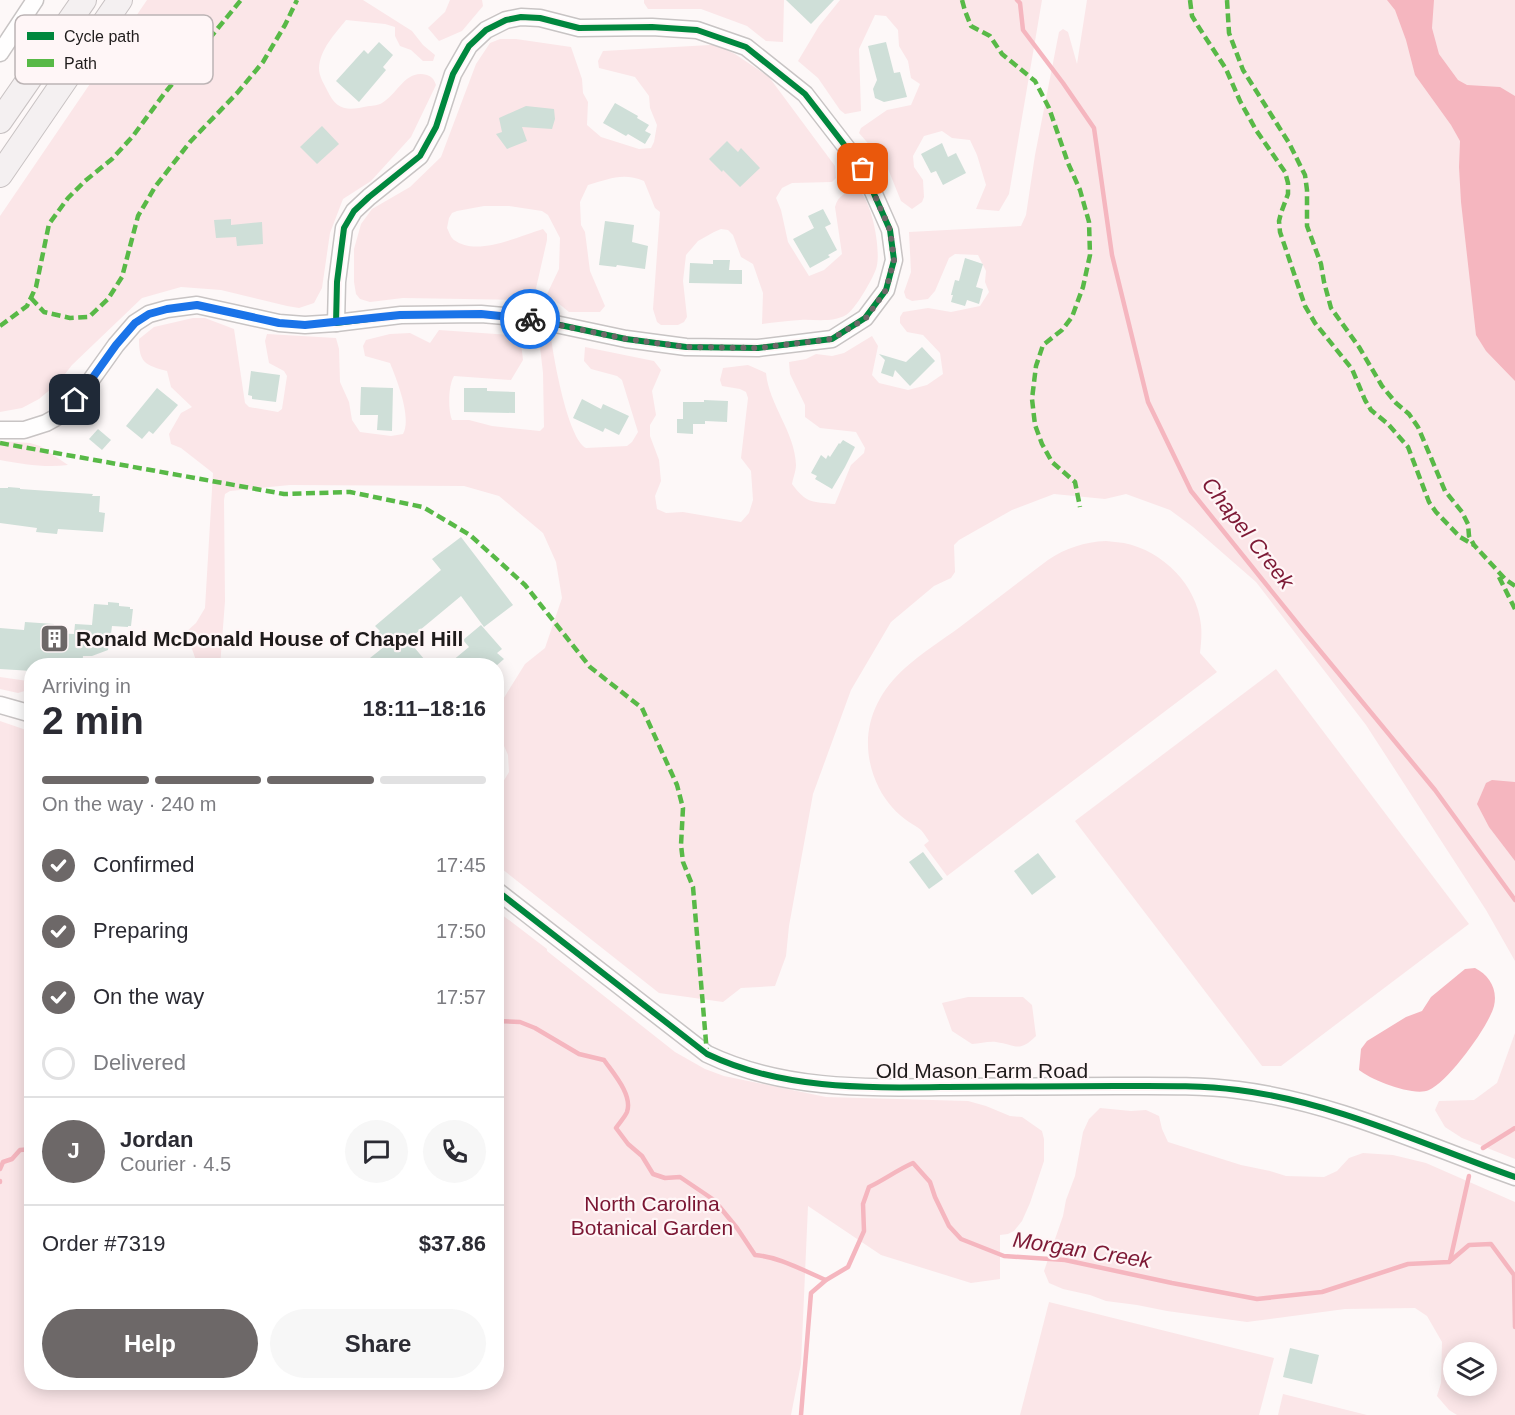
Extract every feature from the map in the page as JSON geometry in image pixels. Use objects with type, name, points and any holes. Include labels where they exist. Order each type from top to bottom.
[{"type":"highway","points":[[74,15],[84,0]]},
{"type":"highway","points":[[110,15],[120,0]]},
{"type":"highway","points":[[0,122],[26,84]]},
{"type":"highway","points":[[0,175],[62,84]]},
{"type":"street","points":[[25,15],[35,0]]},
{"type":"street","points":[[0,430],[24,430],[46,423],[64,413],[135,323],[149,314],[197,305],[279,323],[305,325],[336,323],[400,315],[481,314],[527,318],[626,339],[686,347],[758,348],[832,339],[866,318],[886,290],[894,260],[890,230],[863,169],[805,94],[746,47],[697,30],[652,27],[579,28],[540,18],[506,20],[486,30],[469,46],[453,74],[436,127],[420,156],[369,196],[354,211],[344,228],[336,323]]},
{"type":"street","points":[[0,53],[15,30]]},
{"type":"street","points":[[0,705],[24,712]]},
{"type":"street","name":"Old Mason Farm Road","points":[[504,896],[707,1054],[725,1063],[760,1074],[821,1085],[1137,1086],[1237,1090],[1275,1096],[1336,1112],[1515,1177]]},
{"type":"green space","points":[[147,0],[363,0],[412,31],[435,55],[433,61],[423,61],[411,50],[400,46],[395,36],[395,27],[346,20],[325,48],[319,68],[323,82],[335,102],[349,109],[379,104],[388,99],[407,79],[419,74],[427,75],[434,80],[436,85],[411,137],[371,181],[343,199],[330,233],[322,288],[314,303],[299,308],[221,290],[181,287],[142,298],[72,365],[58,383],[39,399],[22,408],[0,412],[0,216],[90,84],[213,84],[213,15],[137,15]]},
{"type":"green space","points":[[450,0],[482,0],[483,6],[462,31],[439,41],[428,28],[445,12]]},
{"type":"green space","points":[[644,0],[784,0],[783,42],[766,41],[747,26],[701,9],[648,9]]},
{"type":"green space","points":[[840,0],[1042,0],[1009,194],[999,211],[976,209],[986,185],[970,140],[952,138],[942,131],[924,136],[913,156],[914,167],[923,180],[922,202],[912,209],[901,201],[886,164],[859,133],[861,128],[887,110],[911,105],[920,84],[911,78],[908,61],[899,46],[898,30],[886,16],[875,15],[859,49],[861,111],[845,114],[818,78],[798,61],[819,26]]},
{"type":"green space","points":[[1087,0],[1515,0],[1515,961],[1486,910],[1366,725],[1256,582],[1170,510],[1126,494],[1105,499],[1054,494],[1012,510],[959,540],[954,545],[955,572],[951,578],[934,586],[891,622],[851,690],[813,794],[789,926],[786,956],[775,986],[741,988],[723,1002],[659,993],[504,871],[504,780],[509,772],[508,755],[504,746],[504,698],[525,664],[545,648],[562,598],[556,562],[543,533],[499,496],[464,486],[290,485],[230,491],[225,494],[224,500],[225,601],[221,658],[195,658],[186,632],[196,623],[205,608],[213,473],[181,448],[171,444],[169,434],[181,413],[192,407],[171,387],[167,371],[148,365],[142,358],[139,339],[154,327],[193,318],[205,318],[234,329],[245,403],[249,407],[278,412],[282,409],[287,376],[284,371],[269,363],[265,341],[267,334],[336,338],[339,349],[340,382],[349,402],[352,420],[360,432],[391,436],[403,434],[406,419],[403,399],[390,363],[365,356],[363,346],[366,340],[390,334],[410,333],[430,343],[439,330],[511,335],[521,343],[523,360],[511,380],[454,376],[449,398],[452,420],[469,420],[492,426],[540,431],[544,427],[540,347],[541,341],[551,338],[568,415],[579,442],[586,448],[627,446],[638,432],[622,380],[617,376],[591,369],[584,361],[585,347],[654,361],[661,370],[652,391],[656,415],[650,425],[650,436],[659,460],[661,481],[655,496],[657,509],[666,513],[683,512],[741,522],[749,513],[753,500],[751,471],[741,458],[748,398],[746,392],[740,389],[722,386],[720,380],[723,368],[748,365],[766,373],[768,385],[795,453],[796,470],[792,484],[801,495],[810,500],[835,504],[851,465],[864,453],[865,448],[856,432],[820,428],[805,417],[805,405],[790,374],[789,362],[806,359],[816,354],[832,356],[844,353],[872,336],[878,346],[872,375],[879,383],[908,390],[927,385],[943,374],[940,353],[923,335],[907,332],[900,323],[900,317],[903,312],[928,308],[951,312],[980,306],[989,292],[985,282],[986,271],[978,255],[955,254],[949,258],[935,291],[928,299],[912,301],[906,298],[904,292],[911,272],[909,232],[1021,226],[1026,215],[1059,32],[1063,29],[1068,32],[1077,64]]},
{"type":"green space","points":[[500,39],[571,47],[582,79],[583,93],[588,102],[587,125],[601,137],[639,149],[651,148],[654,142],[657,125],[650,108],[649,96],[635,77],[599,68],[598,61],[603,51],[716,45],[735,54],[769,77],[835,166],[836,178],[832,182],[792,183],[782,188],[776,198],[788,242],[809,276],[824,270],[842,254],[835,207],[840,197],[858,190],[868,204],[877,239],[878,261],[871,280],[854,307],[846,315],[835,319],[762,324],[763,293],[753,264],[741,257],[733,235],[728,230],[721,229],[698,241],[686,255],[683,281],[687,317],[684,322],[678,325],[661,325],[657,322],[653,309],[660,212],[655,208],[644,181],[629,177],[609,179],[588,185],[580,202],[581,225],[585,232],[590,271],[605,306],[600,312],[569,312],[547,294],[559,269],[560,238],[548,215],[542,211],[509,206],[484,206],[457,211],[449,218],[447,228],[454,240],[463,245],[474,246],[498,244],[543,229],[547,234],[547,240],[534,297],[520,300],[403,298],[370,302],[360,299],[356,294],[354,282],[354,249],[361,224],[372,209],[410,187],[441,157],[476,64],[490,43]]},
{"type":"green space","points":[[0,441],[40,446],[68,465],[42,466],[0,460]]},
{"type":"green space","points":[[1106,541],[1138,547],[1152,554],[1176,572],[1193,596],[1198,610],[1201,629],[1200,653],[1217,672],[947,876],[924,845],[929,841],[923,832],[896,811],[885,798],[872,772],[868,739],[875,708],[883,694],[905,668],[1048,560],[1075,546]]},
{"type":"green space","points":[[1276,669],[1469,924],[1281,1066],[1262,1066],[1075,821]]},
{"type":"green space","points":[[0,677],[24,680],[24,691],[18,693],[0,689]]},
{"type":"green space","name":"North Carolina Botanical Garden","points":[[0,721],[24,729],[24,1390],[504,1390],[504,916],[675,1052],[705,1069],[724,1076],[826,1097],[968,1101],[1010,1116],[1022,1117],[1042,1131],[1044,1161],[1030,1203],[1022,1221],[1014,1231],[1000,1235],[1000,1279],[971,1283],[881,1255],[808,1206],[801,1364],[791,1415],[0,1415]]},
{"type":"green space","points":[[968,997],[1023,997],[1032,1005],[1036,1036],[1021,1046],[993,1042],[972,1044],[952,1031],[942,1003]]},
{"type":"green space","points":[[1515,1033],[1515,1159],[1462,1138],[1445,1127],[1435,1110],[1439,1101],[1474,1100],[1497,1083]]},
{"type":"green space","points":[[1100,1108],[1146,1110],[1159,1116],[1168,1142],[1241,1165],[1286,1176],[1324,1177],[1337,1171],[1349,1158],[1363,1153],[1393,1155],[1426,1163],[1515,1202],[1515,1415],[1457,1415],[1449,1410],[1437,1396],[1441,1383],[1442,1342],[1427,1316],[1415,1308],[1345,1309],[1247,1322],[1106,1301],[1049,1283],[1044,1271],[1075,1176],[1083,1132],[1089,1119]]},
{"type":"green space","points":[[1049,1302],[1274,1358],[1259,1415],[1020,1415]]},
{"type":"green space","points":[[1283,1394],[1367,1415],[1278,1415]]},
{"type":"shaded area","points":[[1387,0],[1434,0],[1432,28],[1439,54],[1458,80],[1467,85],[1500,87],[1515,96],[1515,381],[1486,351],[1476,335],[1461,202],[1460,141],[1415,75],[1395,10]]},
{"type":"shaded area","points":[[1492,780],[1515,782],[1515,861],[1489,827],[1477,804],[1486,783]]},
{"type":"shaded area","points":[[1475,968],[1491,983],[1495,994],[1494,1006],[1491,1015],[1467,1052],[1437,1085],[1422,1092],[1413,1091],[1382,1083],[1359,1070],[1361,1049],[1367,1041],[1406,1017],[1422,1011],[1431,997],[1465,969]]},
{"type":"building","points":[[786,0],[834,0],[811,24]]},
{"type":"building","points":[[379,42],[393,55],[383,67],[386,70],[359,102],[336,81],[364,50],[368,54]]},
{"type":"building","points":[[886,42],[894,73],[900,72],[907,97],[884,102],[875,98],[873,89],[877,80],[868,46]]},
{"type":"building","points":[[615,103],[649,125],[645,131],[651,134],[645,144],[603,123]]},
{"type":"building","points":[[526,106],[554,109],[555,119],[552,129],[522,127],[527,141],[507,149],[496,134],[502,132],[499,118]]},
{"type":"building","points":[[322,126],[339,144],[317,164],[300,147]]},
{"type":"building","points":[[727,141],[738,152],[741,148],[760,168],[740,187],[709,159]]},
{"type":"building","points":[[942,143],[948,157],[956,153],[966,173],[943,185],[936,171],[931,173],[921,154]]},
{"type":"building","points":[[823,209],[831,224],[825,227],[837,250],[828,255],[830,257],[810,268],[793,239],[814,228],[808,216]]},
{"type":"building","points":[[231,219],[231,225],[262,222],[263,244],[237,246],[236,237],[216,238],[214,220]]},
{"type":"building","points":[[605,221],[634,225],[632,242],[648,246],[645,269],[599,265]]},
{"type":"building","points":[[965,258],[983,264],[976,287],[983,289],[979,304],[967,300],[965,306],[951,302],[955,280],[959,281]]},
{"type":"building","points":[[713,260],[730,260],[729,270],[742,270],[742,284],[689,283],[690,263],[713,264]]},
{"type":"building","points":[[922,347],[935,361],[910,386],[895,370],[893,377],[881,373],[885,360],[879,354],[906,362]]},
{"type":"building","points":[[251,371],[280,375],[276,402],[252,399],[252,396],[248,395]]},
{"type":"building","points":[[361,387],[393,388],[392,431],[377,430],[378,415],[360,415]]},
{"type":"building","points":[[157,388],[178,405],[153,434],[149,431],[142,439],[126,426]]},
{"type":"building","points":[[464,388],[515,392],[515,413],[464,412]]},
{"type":"building","points":[[582,399],[601,409],[603,404],[629,416],[619,435],[605,428],[603,432],[573,418]]},
{"type":"building","points":[[704,400],[728,401],[727,422],[705,421],[705,424],[693,424],[693,434],[677,433],[677,419],[683,419],[683,402],[704,402]]},
{"type":"building","points":[[98,429],[111,440],[102,450],[89,439]]},
{"type":"building","points":[[843,440],[855,447],[832,489],[815,479],[817,476],[811,473],[821,455],[826,459],[828,455],[830,457]]},
{"type":"building","points":[[0,488],[100,496],[99,512],[105,513],[103,532],[58,529],[57,534],[36,532],[37,528],[0,523]]},
{"type":"building","points":[[461,537],[513,605],[484,627],[461,596],[408,640],[423,658],[370,658],[385,646],[376,635],[380,631],[375,626],[441,570],[432,559]]},
{"type":"building","name":"Ronald McDonald House of Chapel Hill","points":[[108,602],[119,603],[119,606],[133,609],[131,626],[112,626],[108,650],[92,656],[83,656],[83,658],[24,658],[24,670],[0,669],[0,628],[24,630],[25,622],[54,624],[53,633],[74,634],[75,624],[92,625],[94,604],[108,605]]},
{"type":"building","points":[[481,625],[502,649],[497,653],[503,658],[456,658],[469,647],[463,640]]},
{"type":"building","points":[[923,852],[943,879],[929,889],[909,862]]},
{"type":"building","points":[[1038,853],[1056,877],[1032,895],[1014,871]]},
{"type":"building","points":[[1290,1348],[1319,1355],[1312,1384],[1283,1377]]},
{"type":"waterway","name":"Chapel Creek","points":[[1017,0],[1020,3],[1023,30],[1094,128],[1112,255],[1148,402],[1191,491],[1435,790],[1515,900]]},
{"type":"waterway","points":[[504,1021],[520,1022],[535,1028],[579,1054],[604,1060],[621,1084],[627,1099],[627,1112],[616,1128],[628,1144],[642,1156],[653,1174],[665,1178],[680,1177],[714,1200],[755,1255],[782,1261],[826,1280]]},
{"type":"waterway","name":"Chapel Creek","points":[[1483,1148],[1515,1128]]},
{"type":"waterway","points":[[0,1169],[3,1162],[12,1159],[20,1150],[24,1150]]},
{"type":"waterway","name":"Morgan Creek","points":[[801,1415],[811,1293],[826,1280],[848,1267],[864,1231],[863,1204],[869,1187],[913,1163],[930,1182],[949,1226],[961,1239],[1004,1256],[1065,1260],[1257,1299],[1322,1292],[1408,1264],[1449,1262],[1469,1245],[1491,1244],[1514,1275],[1515,1327]]},
{"type":"waterway","name":"Chapel Creek","points":[[1450,1261],[1469,1176]]},
{"type":"marked path","points":[[213,34],[241,0]]},
{"type":"marked path","points":[[31,298],[44,312],[70,318],[89,317],[108,299],[122,277],[138,216],[155,187],[190,142],[263,62],[297,0]]},
{"type":"marked path","points":[[962,0],[971,26],[990,36],[1002,54],[1035,81],[1049,108],[1080,190],[1089,222],[1090,255],[1083,287],[1072,317],[1062,330],[1043,345],[1036,366],[1032,399],[1035,425],[1042,444],[1052,462],[1075,482],[1080,507]]},
{"type":"marked path","points":[[1190,0],[1192,16],[1226,69],[1256,130],[1285,172],[1288,194],[1279,221],[1280,232],[1305,306],[1315,323],[1352,369],[1371,410],[1388,424],[1408,447],[1429,502],[1436,512],[1460,537],[1474,545]]},
{"type":"marked path","points":[[1227,0],[1229,33],[1243,70],[1289,143],[1305,175],[1307,226],[1321,264],[1331,308],[1359,347],[1382,386],[1409,414],[1418,427],[1445,491],[1462,512],[1468,524],[1469,536],[1474,545],[1506,580],[1515,586]]},
{"type":"marked path","points":[[0,326],[27,306],[36,287],[49,224],[68,198],[112,159],[133,136],[172,84]]},
{"type":"marked path","points":[[0,443],[284,494],[350,492],[423,507],[470,535],[525,585],[590,667],[642,708],[677,785],[683,808],[681,845],[683,862],[693,887],[707,1054]]},
{"type":"marked path","points":[[1499,577],[1515,609]]},
{"type":"cycle path","points":[[521,17],[540,18],[579,28],[652,27],[697,30],[746,47],[805,94],[863,169],[890,230],[894,260],[886,290],[865,318],[832,339],[758,348],[686,347],[626,339],[527,318],[481,314],[401,315],[336,323],[337,282],[344,228],[354,211],[420,156],[436,127],[453,74],[469,46],[486,30],[506,20],[521,17]]},
{"type":"cycle path","points":[[504,896],[707,1054],[736,1066],[795,1081],[855,1086],[1162,1086],[1238,1090],[1274,1096],[1344,1114],[1515,1177]]},
{"type":"way so far","points":[[530,319],[626,339],[686,347],[758,348],[832,339],[866,318],[886,290],[894,260],[890,230],[863,169]]},
{"type":"place","name":"Ronald McDonald House of Chapel Hill","points":[[55,638]]},
{"type":"route","points":[[75,400],[135,323],[149,314],[167,309],[197,305],[279,323],[305,325],[400,315],[481,314],[530,319]]}]
